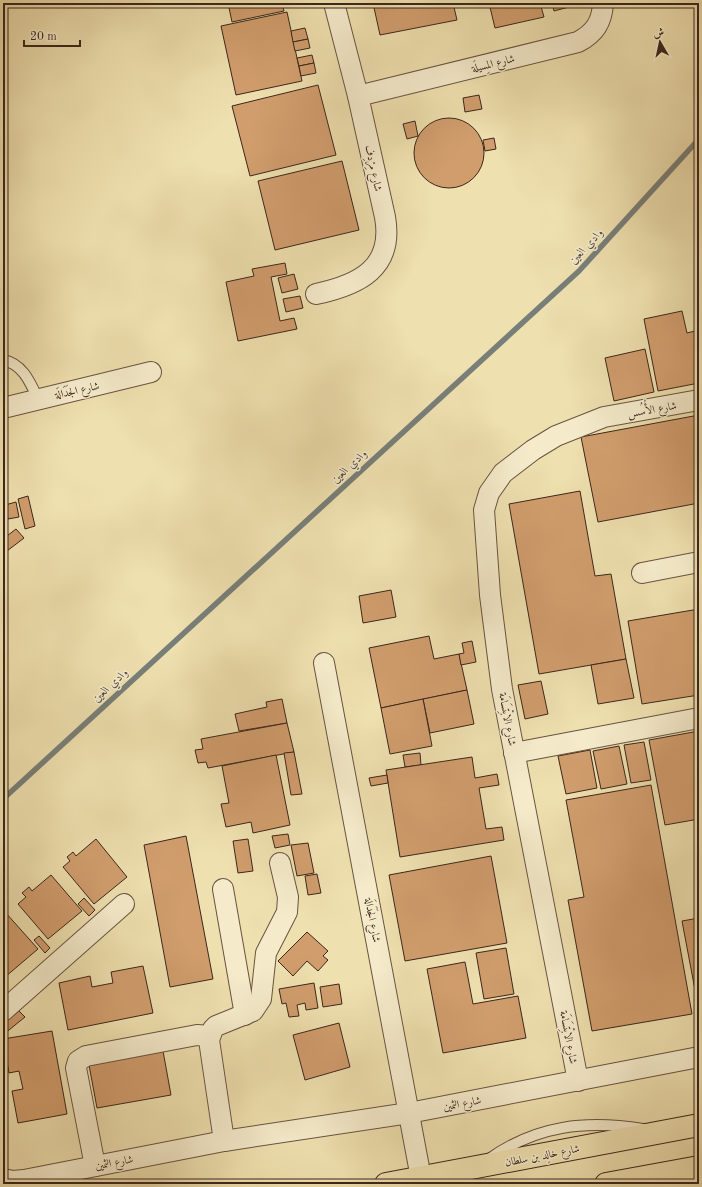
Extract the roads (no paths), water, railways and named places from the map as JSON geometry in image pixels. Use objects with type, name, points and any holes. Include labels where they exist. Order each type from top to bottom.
[{"type":"main road","name":"شارع خالِد بن سلطان","points":[[386,1184],[699,1125]]},
{"type":"main road","points":[[606,1184],[699,1167]]},
{"type":"street","name":"شارع مِرْدِف","points":[[316,294],[334,290],[359,281],[377,264],[386,242],[387,229],[358,96],[334,3]]},
{"type":"street","name":"شارع المِسيلَة","points":[[358,96],[578,42],[589,36],[598,26],[603,14],[604,3]]},
{"type":"street","name":"شارع الجَدَالَة","points":[[3,408],[38,398],[151,372]]},
{"type":"street","name":"شارع الأُسُس","points":[[604,417],[699,400]]},
{"type":"street","name":"شارع الابْتِسَامَة","points":[[578,1081],[502,689],[484,520],[486,502],[495,482],[503,473],[533,450],[556,436],[604,417]]},
{"type":"street","points":[[642,573],[699,562]]},
{"type":"street","name":"شارع الجَدَالَة","points":[[324,664],[410,1113],[420,1178]]},
{"type":"street","points":[[514,753],[699,718]]},
{"type":"street","points":[[224,1141],[209,1044],[210,1036],[213,1029],[221,1022],[253,1011],[261,999],[266,953],[287,912],[288,897],[280,863]]},
{"type":"street","points":[[223,889],[245,1015]]},
{"type":"street","points":[[3,1011],[124,904]]},
{"type":"street","points":[[95,1166],[76,1068],[78,1061],[86,1056],[197,1035],[210,1036]]},
{"type":"street","name":"شارع الثمين","points":[[3,1179],[13,1181],[24,1180],[224,1141],[410,1113],[699,1057]]},
{"type":"lane","points":[[3,360],[10,361],[21,368],[38,398]]},
{"type":"waterway","name":"وادي العين","points":[[3,799],[579,271],[699,139]]}]
